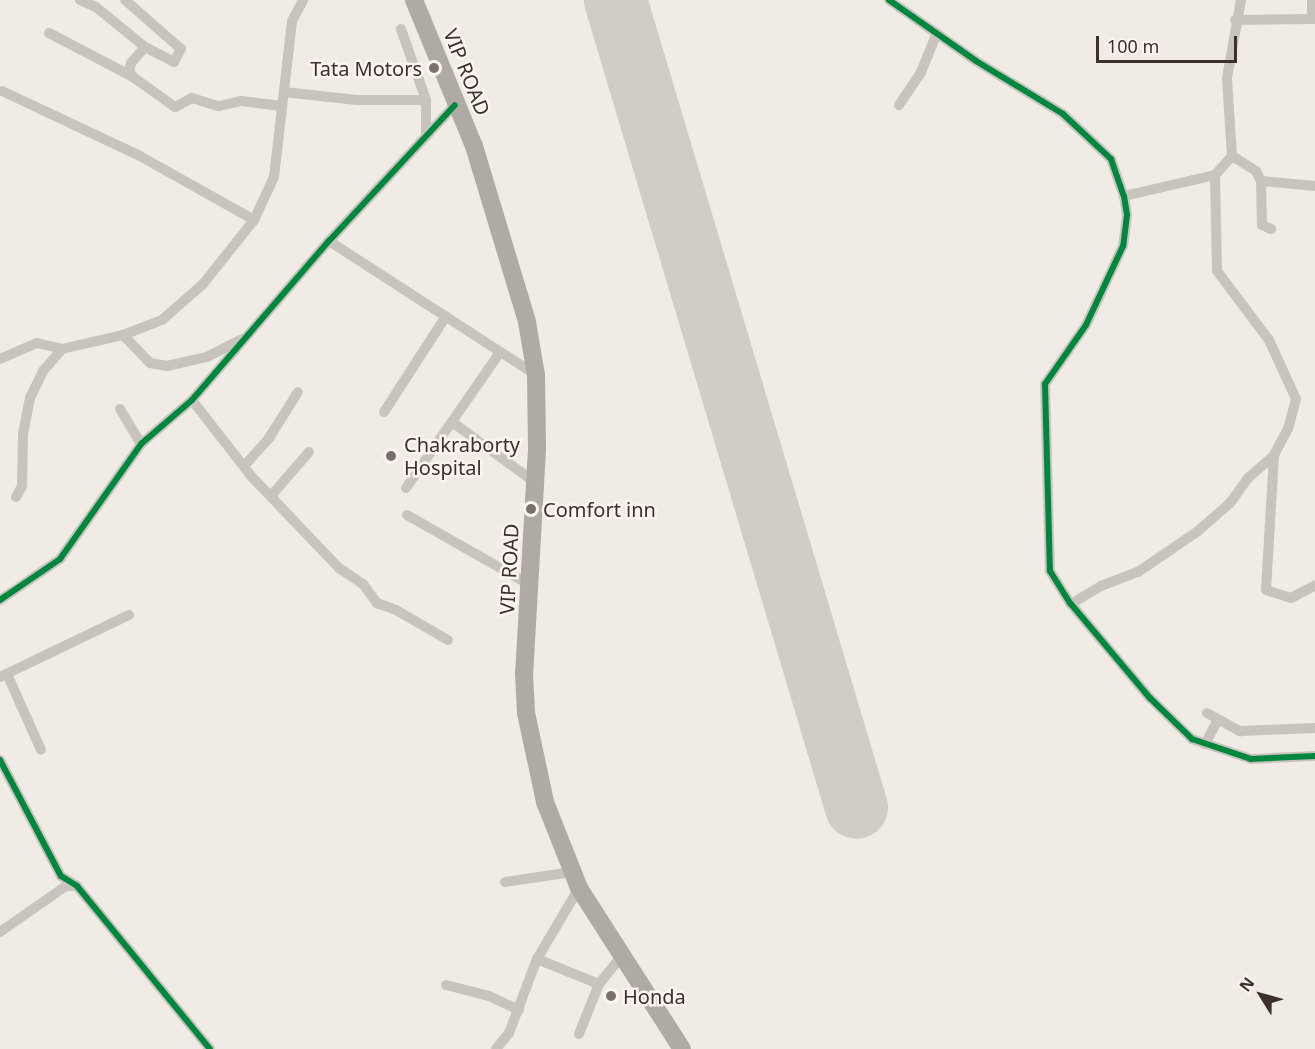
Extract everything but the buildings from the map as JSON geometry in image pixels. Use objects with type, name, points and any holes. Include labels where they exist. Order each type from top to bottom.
[{"type":"highway","name":"VIP ROAD","points":[[414,0],[455,105],[474,146],[527,322],[536,375],[536,483],[524,674],[526,713],[545,802],[575,880],[682,1049]]},
{"type":"street","points":[[80,0],[96,7],[145,47],[174,62],[181,49],[125,0]]},
{"type":"street","points":[[0,359],[37,343],[62,349],[123,335],[162,320],[203,284],[254,220],[273,177],[292,21],[303,0]]},
{"type":"street","points":[[889,0],[1063,114],[1112,159],[1124,195],[1127,215],[1122,246],[1086,325],[1045,384],[1050,571],[1071,604],[1150,698],[1192,740],[1251,759],[1315,756]]},
{"type":"street","points":[[1124,195],[1215,175],[1232,156],[1227,78],[1235,20],[1241,0]]},
{"type":"street","points":[[1235,20],[1314,19],[1312,0]]},
{"type":"street","points":[[401,29],[426,100],[426,137]]},
{"type":"street","points":[[49,33],[133,77],[175,107],[192,98],[219,106],[241,101],[282,105]]},
{"type":"street","points":[[899,105],[921,72],[937,33]]},
{"type":"street","points":[[133,77],[129,70],[131,63],[145,47]]},
{"type":"street","points":[[2,91],[46,110],[82,132],[140,156],[254,220]]},
{"type":"street","points":[[284,92],[357,100],[426,100]]},
{"type":"street","points":[[0,600],[60,558],[141,444],[192,400],[329,241],[455,105]]},
{"type":"street","points":[[1232,156],[1256,171],[1261,182],[1262,225],[1271,229]]},
{"type":"street","points":[[1071,604],[1101,586],[1138,573],[1198,531],[1230,503],[1248,478],[1274,455],[1288,429],[1296,399],[1269,340],[1217,271],[1215,175]]},
{"type":"street","points":[[1261,182],[1315,186]]},
{"type":"street","points":[[329,241],[536,375]]},
{"type":"street","points":[[384,412],[446,316]]},
{"type":"street","points":[[123,335],[150,363],[167,366],[207,357],[248,336]]},
{"type":"street","points":[[16,496],[22,486],[23,434],[30,398],[43,371],[62,349]]},
{"type":"street","points":[[406,488],[500,352]]},
{"type":"street","points":[[244,466],[269,438],[298,392]]},
{"type":"street","points":[[192,400],[271,496],[339,568],[363,584],[376,603],[396,610],[448,640]]},
{"type":"street","points":[[120,409],[141,444]]},
{"type":"street","points":[[452,422],[536,483]]},
{"type":"street","points":[[271,496],[309,452]]},
{"type":"street","points":[[1274,455],[1266,590],[1291,598],[1315,586]]},
{"type":"street","points":[[407,515],[530,585]]},
{"type":"street","points":[[41,750],[3,676],[129,615]]},
{"type":"street","points":[[1207,713],[1217,721],[1240,731],[1315,728]]},
{"type":"street","points":[[1205,744],[1217,721]]},
{"type":"street","points":[[0,760],[61,876],[77,886],[210,1049]]},
{"type":"street","points":[[496,1049],[519,1010],[537,959],[575,880],[505,882]]},
{"type":"street","points":[[0,932],[66,886],[77,886]]},
{"type":"street","points":[[579,1034],[599,984],[623,954]]},
{"type":"street","points":[[537,959],[599,984]]},
{"type":"street","points":[[446,985],[489,996],[519,1010]]},
{"type":"runway","points":[[615,0],[856,807]]},
{"type":"cycle path","points":[[889,0],[976,61],[1063,114],[1111,159],[1124,196],[1127,215],[1123,246],[1086,325],[1045,384],[1050,571],[1071,604],[1150,698],[1192,739],[1251,759],[1315,756]]},
{"type":"cycle path","points":[[0,600],[60,559],[141,444],[192,400],[329,241],[455,105]]},
{"type":"cycle path","points":[[0,760],[61,876],[77,886],[210,1049]]},
{"type":"place","name":"Tata Motors","points":[[434,68]]},
{"type":"place","name":"Chakraborty Hospital","points":[[391,456]]},
{"type":"place","name":"Comfort inn","points":[[531,509]]},
{"type":"place","name":"Honda","points":[[611,996]]}]
